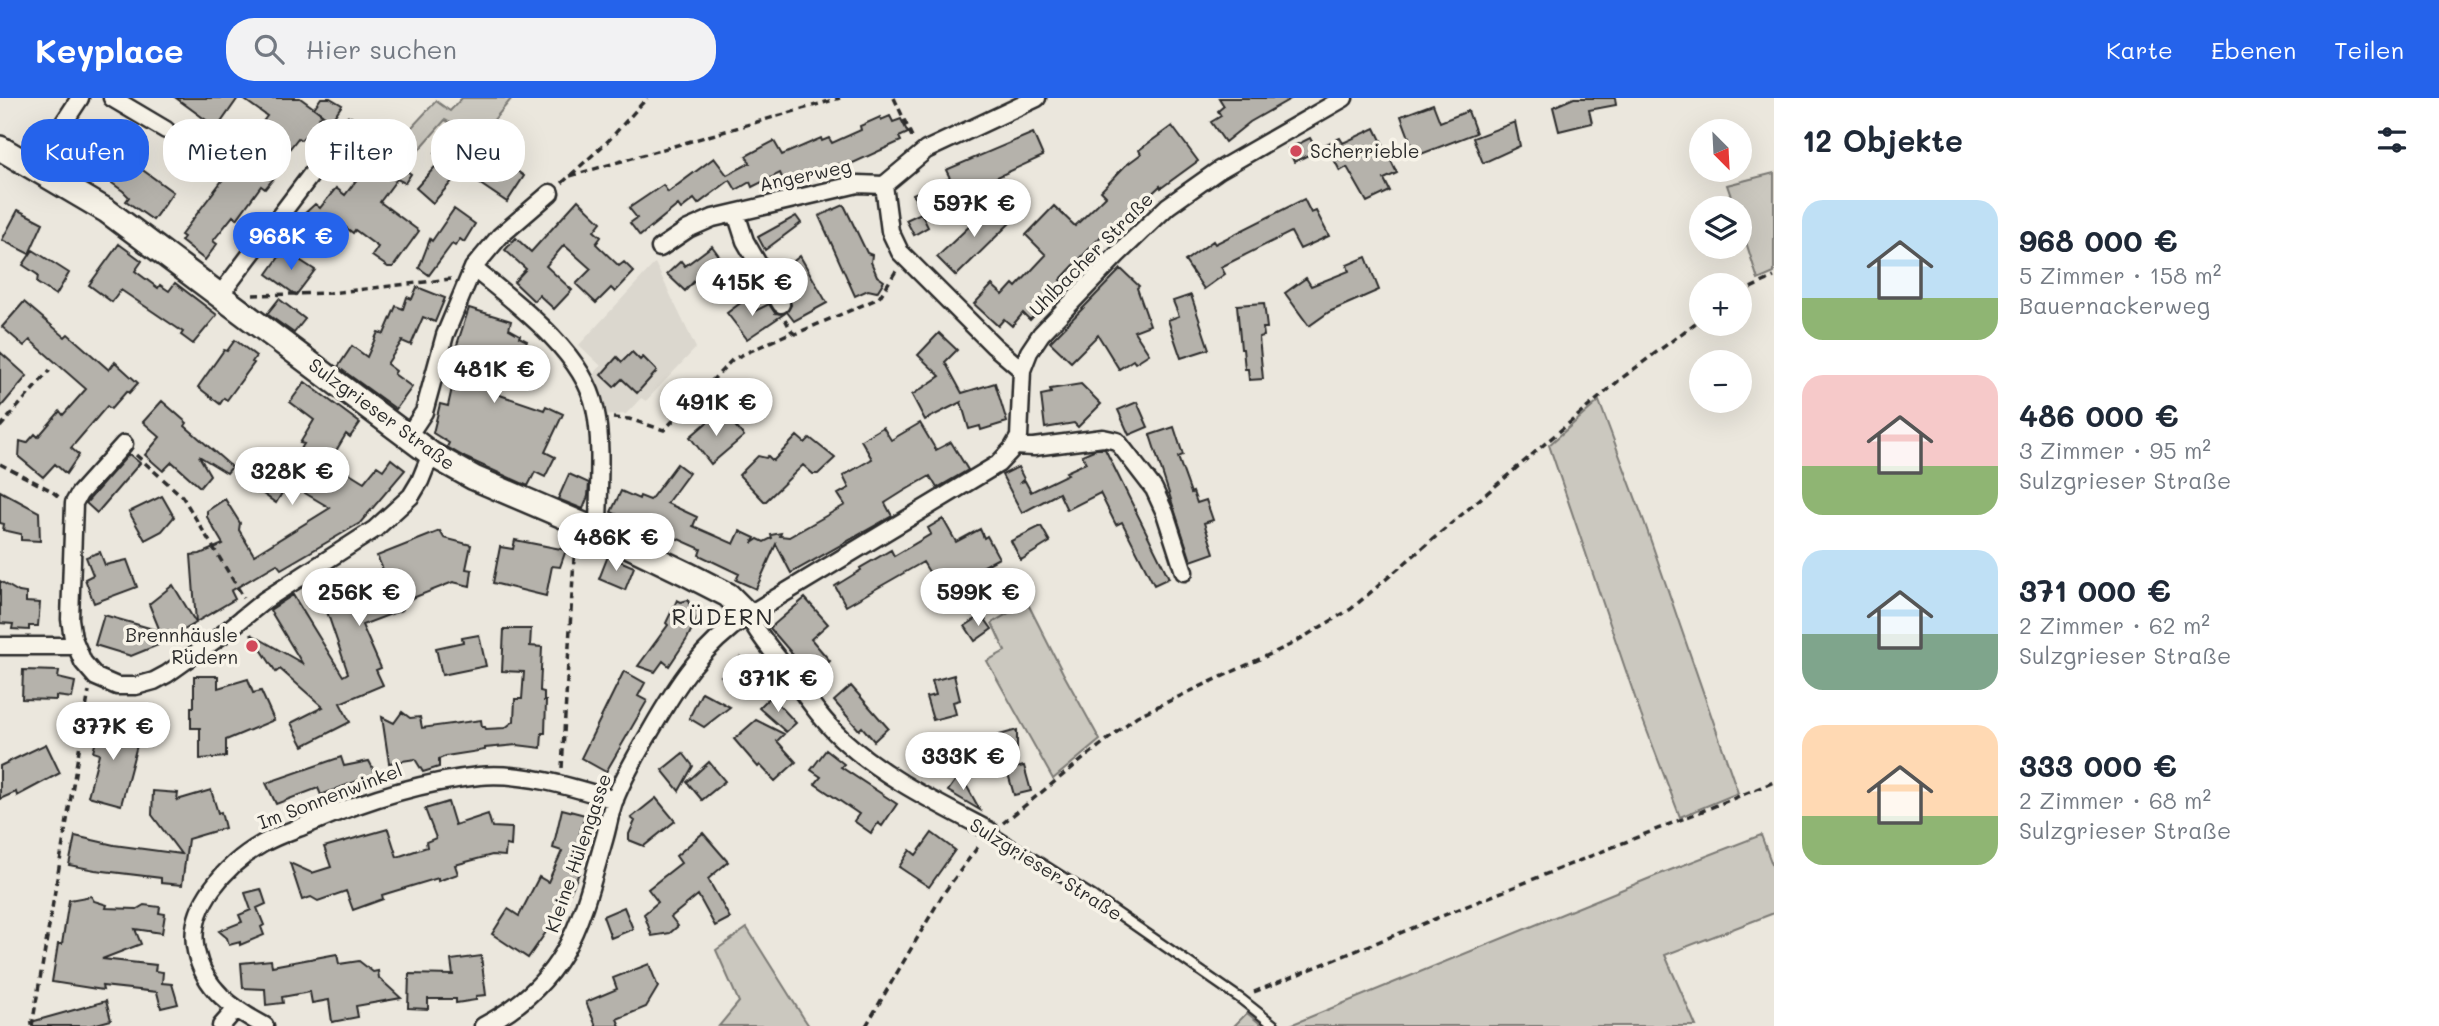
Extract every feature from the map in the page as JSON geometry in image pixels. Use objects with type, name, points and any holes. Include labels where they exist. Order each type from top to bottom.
[{"type":"street","points":[[65,119],[79,98]]},
{"type":"street","points":[[112,98],[163,128]]},
{"type":"street","points":[[1022,370],[903,257],[890,231],[884,185],[920,154],[1037,98]]},
{"type":"street","name":"Uhlbacher Straße","points":[[1014,446],[1019,433],[1022,370],[1028,352],[1037,339],[1157,215],[1219,170],[1344,98]]},
{"type":"street","name":"Sulzgrieser Straße","points":[[0,148],[21,160]]},
{"type":"street","name":"Sulzgrieser Straße","points":[[59,182],[107,211],[431,454],[502,491],[598,531],[728,595],[748,615],[761,639],[808,702],[854,749],[895,779],[990,831]]},
{"type":"street","points":[[220,295],[306,182]]},
{"type":"street","name":"Angerweg","points":[[660,248],[697,225],[752,207],[858,184],[884,185]]},
{"type":"street","points":[[408,436],[424,412],[445,335],[471,272],[500,236],[550,193]]},
{"type":"street","points":[[736,213],[742,236],[780,304]]},
{"type":"street","points":[[471,272],[527,315],[569,356],[589,388],[597,419],[598,531]]},
{"type":"street","points":[[748,615],[964,486],[998,464],[1014,446],[1034,447],[1106,438],[1117,441],[1154,489],[1165,513],[1184,572]]},
{"type":"street","points":[[124,444],[79,494],[74,509],[70,619],[75,646],[83,662],[96,677],[106,683],[123,687],[155,681],[212,643],[292,582],[383,523],[411,496],[431,454]]},
{"type":"street","name":"Kleine Hülengasse","points":[[483,1026],[526,998],[550,973],[570,943],[582,917],[615,800],[631,765],[679,681],[709,646],[748,615]]},
{"type":"street","points":[[0,646],[75,646]]},
{"type":"street","name":"Im Sonnenwinkel","points":[[265,1026],[236,1009],[215,992],[206,978],[195,949],[195,929],[200,909],[229,871],[259,845],[336,812],[420,785],[491,776],[561,785],[615,800]]},
{"type":"street","points":[[221,1026],[236,1009]]},
{"type":"lane","name":"Sulzgrieser Straße","points":[[990,831],[1048,867],[1241,999],[1275,1026]]},
{"type":"path","points":[[550,193],[609,140],[647,98]]},
{"type":"path","points":[[570,176],[840,98]]},
{"type":"path","points":[[894,98],[920,154]]},
{"type":"path","points":[[597,419],[624,417],[664,430],[735,357],[879,298],[903,257]]},
{"type":"path","points":[[252,295],[366,290],[471,272]]},
{"type":"path","points":[[1752,287],[1774,277]]},
{"type":"path","points":[[866,1026],[943,894],[990,831],[1022,810],[1095,747],[1137,716],[1290,645],[1350,610],[1630,371],[1689,328]]},
{"type":"path","points":[[0,427],[50,370]]},
{"type":"path","points":[[124,444],[182,496],[252,611]]},
{"type":"path","points":[[0,464],[50,490],[74,509]]},
{"type":"path","points":[[561,785],[576,522]]},
{"type":"path","points":[[32,1026],[86,698],[96,677]]},
{"type":"path","points":[[1241,999],[1266,986],[1774,782]]},
{"type":"shaded area","points":[[462,98],[512,98],[495,119],[431,119],[431,136],[417,150],[417,122],[436,101],[450,111]]},
{"type":"shaded area","points":[[1774,173],[1774,273],[1758,280],[1751,259],[1752,196],[1731,196],[1727,185],[1752,182],[1752,179]]},
{"type":"shaded area","points":[[655,263],[696,348],[646,401],[641,398],[626,414],[601,416],[589,379],[601,366],[579,345]]},
{"type":"shaded area","points":[[1599,401],[1644,521],[1738,793],[1680,817],[1641,715],[1549,445]]},
{"type":"shaded area","points":[[1027,602],[1100,740],[1053,779],[987,661],[1005,651],[992,623]]},
{"type":"shaded area","points":[[1761,835],[1774,870],[1774,913],[1665,955],[1696,1026],[1288,1026],[1655,876]]},
{"type":"shaded area","points":[[747,928],[809,1026],[719,1026],[739,1002],[716,950]]},
{"type":"shaded area","points":[[1247,1013],[1263,1026],[1234,1026]]},
{"type":"building","points":[[176,98],[238,98],[223,119],[205,119]]},
{"type":"building","points":[[242,98],[300,98],[322,114],[318,119],[305,119],[305,136],[301,140],[298,138],[291,147],[291,119],[265,119],[267,116]]},
{"type":"building","points":[[321,98],[330,98],[342,105],[332,119],[314,108]]},
{"type":"building","points":[[1219,98],[1292,98],[1250,122],[1225,142],[1211,122],[1221,116],[1218,111],[1224,106]]},
{"type":"building","points":[[1574,98],[1615,98],[1616,105],[1589,110],[1592,123],[1559,131],[1553,107]]},
{"type":"building","points":[[1433,104],[1440,122],[1468,111],[1476,133],[1416,156],[1401,116]]},
{"type":"building","points":[[890,116],[893,122],[901,119],[908,133],[899,137],[901,141],[840,169],[838,164],[809,177],[808,172],[785,184],[780,173],[752,187],[750,182],[736,190],[730,180],[698,204],[694,199],[681,209],[678,205],[640,236],[630,223],[637,218],[629,208],[663,185],[668,192],[714,158],[727,175],[750,163],[746,156],[774,141],[782,155],[821,138],[822,141],[829,138],[832,143],[861,130],[860,126],[880,117],[881,120]]},
{"type":"building","points":[[1515,122],[1520,146],[1483,163],[1473,138]]},
{"type":"building","points":[[1172,126],[1198,161],[1161,188],[1160,186],[1109,234],[1106,231],[1060,280],[1064,284],[1030,320],[1023,313],[1012,326],[1004,319],[998,326],[974,304],[992,285],[1003,295],[1013,284],[1016,287],[1046,255],[1026,235],[1054,206],[1075,226],[1106,196],[1101,191],[1141,154],[1139,150]]},
{"type":"building","points":[[1375,128],[1397,173],[1384,179],[1390,191],[1367,202],[1347,167],[1340,171],[1326,144],[1340,138],[1343,143]]},
{"type":"building","points":[[1033,133],[1043,156],[949,199],[951,204],[923,217],[913,194],[950,178],[946,170]]},
{"type":"building","points":[[1310,138],[1317,151],[1294,162],[1288,149]]},
{"type":"building","points":[[431,171],[431,182],[451,182],[433,203],[416,188]]},
{"type":"building","points":[[149,175],[173,192],[153,220],[126,201],[129,197],[110,182],[149,182]]},
{"type":"building","points":[[221,182],[271,182],[265,189],[261,186],[237,219],[233,216],[213,241],[217,244],[205,260],[181,241],[184,237],[181,235]]},
{"type":"building","points":[[355,182],[395,182],[380,202],[419,231],[393,267],[388,267],[372,256],[378,247],[355,230],[353,233],[345,227],[331,246],[322,239],[319,243],[309,221],[303,215],[315,204],[320,208],[336,188],[345,195]]},
{"type":"building","points":[[477,182],[520,182],[507,202]]},
{"type":"building","points":[[1304,199],[1311,213],[1316,211],[1329,236],[1300,249],[1291,232],[1221,267],[1225,274],[1204,289],[1185,261],[1213,241],[1215,244]]},
{"type":"building","points":[[578,200],[601,222],[594,231],[601,237],[596,244],[619,266],[624,262],[634,272],[615,292],[611,288],[596,303],[576,284],[591,269],[564,245],[546,266],[572,290],[554,309],[539,295],[534,301],[514,282],[526,269],[505,250],[516,238],[531,252]]},
{"type":"building","points":[[994,203],[1012,221],[956,276],[937,257]]},
{"type":"building","points":[[844,205],[867,253],[872,255],[871,262],[877,276],[884,281],[877,292],[868,290],[855,296],[819,216]]},
{"type":"building","points":[[454,209],[475,224],[464,242],[460,239],[455,246],[452,244],[429,275],[419,268],[430,239],[432,241]]},
{"type":"building","points":[[18,210],[43,223],[29,254],[2,240]]},
{"type":"building","points":[[921,213],[928,227],[914,235],[906,220]]},
{"type":"building","points":[[796,216],[801,223],[765,250],[758,237]]},
{"type":"building","points":[[119,244],[142,261],[135,271],[158,288],[160,285],[169,291],[175,283],[217,315],[193,344],[181,335],[183,332],[121,290],[112,302],[89,285]]},
{"type":"building","points":[[712,246],[730,271],[730,277],[710,292],[699,276],[685,291],[667,274],[681,261],[685,266]]},
{"type":"building","points":[[33,250],[69,273],[56,295],[37,283],[38,275],[23,265]]},
{"type":"building","points":[[284,250],[315,270],[296,295],[267,274]]},
{"type":"building","points":[[800,256],[827,303],[794,321],[787,312],[791,305],[788,295],[791,294],[779,273]]},
{"type":"building","points":[[1366,257],[1379,290],[1329,312],[1309,326],[1285,293],[1306,278],[1311,286],[1349,271],[1347,265]]},
{"type":"building","points":[[1121,269],[1139,286],[1137,288],[1150,325],[1134,331],[1149,354],[1119,369],[1098,335],[1071,362],[1050,342]]},
{"type":"building","points":[[417,287],[445,298],[435,322],[423,317],[411,345],[402,341],[387,364],[396,371],[394,374],[412,387],[396,409],[338,367],[352,346],[367,357],[378,332],[384,334],[396,306],[403,309],[407,297],[412,299]]},
{"type":"building","points":[[1191,295],[1209,349],[1181,358],[1168,320],[1179,316],[1173,301]]},
{"type":"building","points":[[279,299],[305,319],[294,333],[267,314]]},
{"type":"building","points":[[746,299],[755,311],[769,304],[775,313],[784,314],[747,339],[727,313]]},
{"type":"building","points":[[24,302],[65,337],[68,334],[109,370],[115,362],[138,383],[111,409],[107,406],[71,448],[79,455],[66,474],[55,464],[43,477],[19,457],[20,441],[27,443],[35,434],[38,437],[60,411],[63,415],[86,389],[30,340],[24,346],[2,327]]},
{"type":"building","points":[[1264,303],[1267,328],[1263,328],[1264,336],[1259,337],[1263,379],[1249,380],[1241,349],[1237,305]]},
{"type":"building","points":[[469,308],[511,321],[509,329],[534,348],[523,367],[501,355],[491,392],[544,410],[546,406],[563,414],[545,452],[555,457],[545,477],[535,472],[528,486],[466,458],[447,447],[449,443],[433,433],[440,404],[448,406],[458,361],[452,360]]},
{"type":"building","points":[[939,333],[957,350],[945,362],[962,393],[995,383],[1007,422],[981,430],[980,426],[969,429],[961,402],[925,420],[912,395],[940,376],[918,355]]},
{"type":"building","points":[[235,340],[256,356],[252,362],[254,363],[227,400],[224,398],[220,404],[198,387],[224,350],[227,351]]},
{"type":"building","points":[[0,352],[27,376],[0,408]]},
{"type":"building","points":[[632,352],[640,360],[643,357],[657,371],[637,393],[622,379],[614,387],[601,375],[617,357],[622,362]]},
{"type":"building","points":[[305,382],[360,423],[350,437],[346,434],[330,461],[364,482],[377,466],[383,470],[391,459],[405,470],[360,523],[281,569],[277,564],[231,591],[235,599],[196,622],[191,555],[223,544],[207,517],[207,511],[225,499],[240,523],[239,530],[254,555],[330,508],[288,483],[276,503],[256,489],[258,486],[255,484],[271,464],[286,473],[304,444],[300,443],[314,420],[290,402]]},
{"type":"building","points":[[1081,384],[1101,404],[1078,427],[1074,423],[1045,428],[1041,395],[1051,393],[1050,389]]},
{"type":"building","points":[[162,401],[187,423],[185,426],[232,467],[227,473],[199,456],[210,475],[200,487],[172,462],[163,471],[145,455],[160,437],[143,422]]},
{"type":"building","points":[[1137,402],[1148,427],[1129,435],[1118,410]]},
{"type":"building","points":[[721,415],[728,423],[731,421],[744,436],[711,464],[690,437],[712,418],[714,421]]},
{"type":"building","points":[[920,423],[936,450],[951,442],[968,470],[937,488],[930,476],[904,491],[885,503],[892,516],[791,573],[776,544],[756,589],[736,580],[739,574],[699,555],[701,549],[611,512],[621,491],[639,499],[640,496],[650,500],[677,464],[689,473],[667,503],[697,517],[693,526],[734,544],[740,531],[755,538],[752,543],[758,539],[764,542],[772,538],[771,535],[781,533],[780,536],[789,537],[845,505],[838,494],[849,488],[843,476],[872,459],[861,440],[883,427],[891,440]]},
{"type":"building","points":[[1174,427],[1183,455],[1178,457],[1191,493],[1193,492],[1197,503],[1206,500],[1213,520],[1204,523],[1214,553],[1191,561],[1150,435]]},
{"type":"building","points":[[797,436],[805,443],[810,438],[835,458],[818,474],[813,474],[803,465],[765,502],[739,475],[758,456],[768,456],[773,461]]},
{"type":"building","points":[[1096,449],[1105,449],[1169,578],[1154,585],[1122,522],[1116,525],[1100,493],[1067,510],[1059,493],[1022,513],[1002,475],[1018,467],[1024,479],[1021,482],[1025,481],[1031,492],[1086,463],[1082,455]]},
{"type":"building","points":[[129,454],[140,463],[97,513],[86,503]]},
{"type":"building","points":[[569,474],[589,483],[583,509],[558,499]]},
{"type":"building","points":[[0,491],[39,512],[40,541],[21,540],[21,534],[3,530],[4,524],[0,523]]},
{"type":"building","points":[[162,496],[174,517],[162,531],[145,540],[129,512]]},
{"type":"building","points":[[943,519],[956,542],[980,529],[999,558],[962,578],[970,591],[941,608],[930,590],[937,585],[923,562],[846,606],[835,586],[891,550],[894,556],[931,534],[928,528]]},
{"type":"building","points":[[1041,526],[1050,542],[1021,560],[1011,541]]},
{"type":"building","points":[[440,531],[444,538],[471,545],[466,569],[472,570],[470,586],[453,582],[400,603],[402,610],[362,625],[381,668],[376,670],[383,685],[340,703],[350,722],[303,746],[291,723],[323,707],[280,669],[276,672],[251,634],[302,663],[270,610],[293,595],[343,676],[348,673],[321,594],[344,584],[346,589],[385,574],[377,556]]},
{"type":"building","points":[[515,540],[566,550],[560,567],[552,566],[546,596],[493,583],[500,547],[513,549]]},
{"type":"building","points":[[100,552],[105,565],[127,560],[137,587],[94,603],[85,579],[93,575],[86,557]]},
{"type":"building","points":[[608,556],[634,567],[625,590],[599,579]]},
{"type":"building","points":[[0,581],[26,593],[26,602],[40,603],[38,626],[29,626],[29,630],[12,629],[13,624],[0,623]]},
{"type":"building","points":[[173,585],[196,623],[158,645],[131,656],[95,645],[104,615],[160,631],[149,604]]},
{"type":"building","points":[[805,598],[828,624],[811,639],[830,661],[813,678],[770,628]]},
{"type":"building","points":[[677,600],[688,600],[690,607],[700,612],[687,639],[669,666],[663,661],[655,672],[638,666],[668,625],[666,623]]},
{"type":"building","points":[[982,615],[992,629],[975,641],[965,626]]},
{"type":"building","points":[[504,629],[531,629],[530,646],[542,647],[540,691],[544,692],[546,701],[545,733],[542,733],[541,748],[517,745],[485,748],[446,756],[439,759],[439,767],[423,772],[415,759],[389,763],[382,717],[394,723],[402,712],[410,718],[420,717],[422,728],[481,720],[482,727],[486,729],[505,728],[514,721],[515,699],[522,699],[524,672],[502,671]]},
{"type":"building","points":[[479,635],[486,666],[442,675],[436,648]]},
{"type":"building","points":[[740,657],[746,664],[751,659],[768,676],[744,696],[721,676]]},
{"type":"building","points":[[23,670],[59,671],[58,678],[75,682],[72,698],[56,696],[56,700],[22,699]]},
{"type":"building","points":[[624,671],[645,683],[638,696],[647,701],[606,772],[581,758]]},
{"type":"building","points":[[954,675],[960,700],[953,702],[956,714],[933,720],[926,697],[936,695],[932,681]]},
{"type":"building","points":[[194,676],[218,676],[218,688],[248,679],[253,693],[261,691],[274,720],[226,740],[226,757],[200,759],[200,728],[191,728]]},
{"type":"building","points":[[851,686],[888,728],[874,741],[862,727],[859,730],[834,701]]},
{"type":"building","points":[[702,692],[730,707],[704,727],[689,718]]},
{"type":"building","points":[[771,696],[796,723],[786,732],[759,708]]},
{"type":"building","points":[[756,720],[784,734],[777,741],[796,762],[775,781],[760,765],[758,767],[734,739]]},
{"type":"building","points":[[101,721],[140,734],[121,805],[88,796],[99,754],[93,752]]},
{"type":"building","points":[[1017,730],[1017,765],[991,772],[982,740]]},
{"type":"building","points":[[46,744],[60,773],[17,796],[16,792],[0,799],[0,766]]},
{"type":"building","points":[[826,750],[844,764],[841,767],[897,804],[882,826],[878,823],[871,833],[854,821],[859,814],[815,784],[821,777],[811,770]]},
{"type":"building","points":[[683,753],[693,766],[679,791],[662,770]]},
{"type":"building","points":[[341,757],[344,766],[369,761],[377,776],[321,795],[318,788],[276,804],[266,783]]},
{"type":"building","points":[[709,762],[725,781],[702,800],[687,782]]},
{"type":"building","points":[[1024,766],[1031,791],[1014,795],[1007,770]]},
{"type":"building","points":[[960,774],[980,810],[948,791]]},
{"type":"building","points":[[211,790],[225,828],[188,839],[182,885],[161,883],[161,878],[69,865],[75,836],[114,845],[181,854],[152,815],[153,791],[178,793],[177,800]]},
{"type":"building","points":[[656,798],[675,821],[644,846],[629,840],[635,821],[631,818]]},
{"type":"building","points":[[448,802],[455,825],[488,814],[492,827],[512,828],[511,846],[506,845],[505,856],[492,855],[455,865],[458,874],[382,895],[383,899],[353,910],[346,891],[318,901],[311,897],[302,900],[290,863],[312,873],[331,867],[324,847],[388,829],[397,857],[427,847],[426,842],[436,838],[425,809]]},
{"type":"building","points":[[562,809],[585,815],[571,867],[580,871],[570,893],[564,891],[557,906],[555,925],[551,925],[528,958],[492,934],[508,909],[519,916],[539,877],[548,882],[562,851],[553,848]]},
{"type":"building","points":[[703,833],[728,862],[708,879],[730,918],[715,926],[698,895],[671,917],[678,926],[670,933],[652,936],[644,914],[658,902],[648,889],[681,863],[676,856]]},
{"type":"building","points":[[932,833],[955,850],[929,887],[899,867],[910,850],[916,855]]},
{"type":"building","points":[[261,889],[266,904],[257,908],[264,925],[261,927],[264,935],[240,945],[240,942],[229,945],[227,938],[219,931],[242,922],[239,915],[251,910],[245,893]]},
{"type":"building","points":[[91,896],[94,901],[107,905],[106,908],[137,909],[144,905],[160,907],[159,913],[165,914],[162,933],[135,929],[141,944],[102,959],[156,965],[155,971],[163,972],[162,983],[172,984],[178,1004],[161,1008],[157,992],[102,986],[103,990],[52,982],[69,900]]},
{"type":"building","points":[[624,907],[633,929],[611,938],[603,916]]},
{"type":"building","points":[[337,954],[339,964],[359,961],[373,972],[378,971],[379,978],[401,998],[356,1006],[358,1017],[332,1022],[329,1000],[312,1003],[310,992],[282,997],[283,1003],[266,1005],[265,989],[243,988],[241,963],[271,960],[272,966]]},
{"type":"building","points":[[481,956],[486,995],[476,996],[476,1000],[456,1003],[456,999],[428,999],[428,1009],[408,1008],[409,974],[453,975],[451,960]]},
{"type":"building","points":[[649,964],[658,987],[646,1007],[617,1019],[620,1026],[596,1026],[586,1002],[617,989],[613,978]]},
{"type":"building","points":[[106,1001],[111,1020],[89,1026],[32,1026],[31,1022]]},
{"type":"place","name":"Scherrieble","points":[[1296,151]]},
{"type":"place","name":"Brennhäusle Rüdern","points":[[252,646]]},
{"type":"district","name":"RÜDERN","points":[[723,617]]}]
